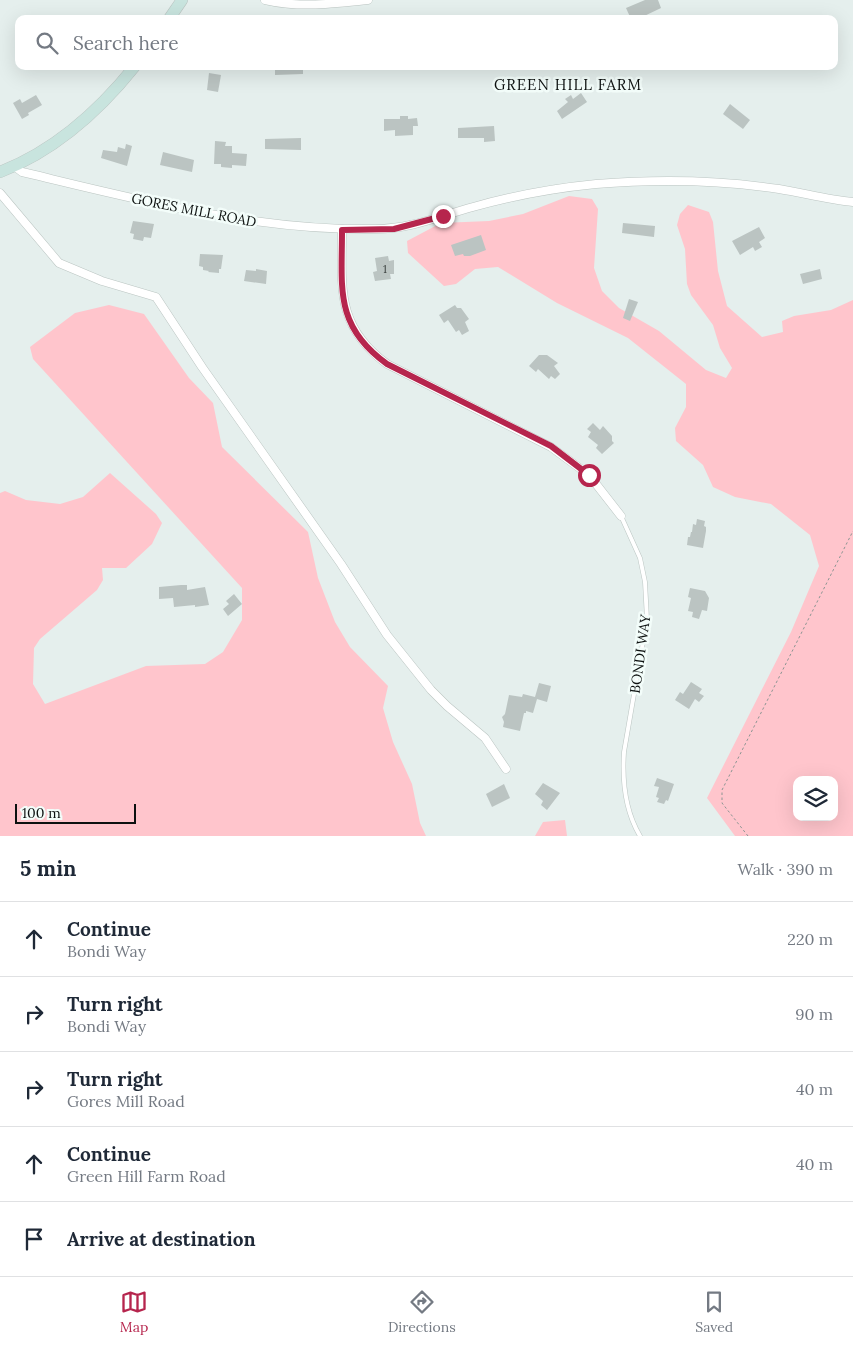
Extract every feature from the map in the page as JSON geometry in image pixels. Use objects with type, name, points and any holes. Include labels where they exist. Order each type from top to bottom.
[{"type":"street","points":[[172,15],[182,0]]},
{"type":"street","points":[[265,0],[291,4],[320,5],[368,0]]},
{"type":"street","points":[[0,172],[36,154],[76,127],[108,97],[132,70]]},
{"type":"street","name":"GORES MILL ROAD","points":[[14,166],[22,172],[44,178],[201,213],[274,224],[342,230],[394,229],[497,201],[594,185],[629,182],[700,181],[735,184],[778,189],[853,202]]},
{"type":"street","points":[[0,193],[59,262],[102,281],[156,297],[202,367],[341,564],[387,635],[431,690],[485,738],[506,769]]},
{"type":"street","name":"BONDI WAY","points":[[342,230],[342,285],[345,306],[356,335],[364,345],[387,364],[551,446],[589,475],[622,516]]},
{"type":"lane","name":"BONDI WAY","points":[[622,516],[640,558],[647,602],[647,619],[624,752],[623,771],[624,791],[628,808],[634,827],[640,836]]},
{"type":"path","points":[[748,836],[722,804],[722,790],[853,531]]},
{"type":"path","points":[[850,536],[853,539]]},
{"type":"shaded area","points":[[569,196],[592,199],[598,209],[594,268],[602,291],[619,308],[659,331],[706,370],[726,378],[732,368],[720,348],[713,325],[691,295],[687,284],[685,249],[677,225],[680,214],[688,205],[709,212],[713,222],[718,271],[727,306],[762,337],[783,332],[782,321],[794,316],[831,310],[853,300],[853,836],[735,836],[707,798],[791,632],[819,566],[810,535],[771,504],[735,497],[713,487],[703,465],[676,441],[675,428],[686,407],[686,384],[628,338],[557,303],[498,267],[475,269],[456,284],[444,286],[408,253],[407,241],[441,223],[489,221],[523,214]]},
{"type":"shaded area","points":[[109,305],[144,314],[189,378],[213,403],[222,447],[308,532],[318,578],[335,622],[350,647],[388,686],[383,708],[393,742],[412,784],[420,823],[426,836],[0,836],[0,493],[5,491],[26,500],[60,504],[83,497],[110,473],[156,514],[162,523],[152,544],[126,568],[102,568],[103,580],[97,590],[40,639],[34,648],[33,684],[45,704],[146,666],[205,664],[223,652],[242,620],[242,588],[33,359],[30,347],[75,313]]},
{"type":"shaded area","points":[[565,820],[567,836],[535,836],[543,822]]},
{"type":"building","points":[[645,0],[658,0],[661,8],[646,15],[629,15],[626,8]]},
{"type":"building","points":[[275,70],[303,70],[303,74],[275,75]]},
{"type":"building","points":[[209,73],[221,75],[218,92],[207,90]]},
{"type":"building","points":[[581,93],[587,102],[562,119],[557,111],[568,102],[565,99],[571,95],[573,99]]},
{"type":"building","points":[[36,95],[42,105],[22,119],[13,103],[20,99],[22,103]]},
{"type":"building","points":[[730,104],[750,120],[743,129],[723,114]]},
{"type":"building","points":[[400,116],[408,116],[408,119],[417,118],[418,126],[413,126],[413,135],[395,136],[395,130],[384,131],[384,119],[400,119]]},
{"type":"building","points":[[494,126],[495,141],[484,142],[484,138],[458,138],[458,128]]},
{"type":"building","points":[[301,138],[301,150],[265,149],[265,139]]},
{"type":"building","points":[[215,141],[226,142],[225,146],[232,146],[232,153],[247,154],[246,166],[232,165],[232,168],[221,167],[221,164],[214,164]]},
{"type":"building","points":[[126,144],[132,146],[127,166],[101,158],[103,150],[117,152],[118,147],[125,149]]},
{"type":"building","points":[[163,152],[194,160],[192,172],[160,165]]},
{"type":"building","points":[[133,221],[154,224],[151,238],[144,237],[143,241],[133,239],[134,234],[130,233]]},
{"type":"building","points":[[623,223],[655,226],[654,237],[622,233]]},
{"type":"building","points":[[759,227],[765,238],[759,242],[762,247],[755,251],[753,247],[740,255],[732,241]]},
{"type":"building","points":[[481,235],[486,250],[470,256],[464,256],[463,254],[455,256],[451,245]]},
{"type":"building","points":[[200,254],[223,255],[219,273],[208,272],[199,266]]},
{"type":"building","points":[[388,256],[389,261],[394,260],[394,274],[390,274],[391,279],[375,281],[373,272],[377,271],[375,258]]},
{"type":"building","points":[[256,269],[267,271],[266,284],[244,281],[246,270],[256,271]]},
{"type":"building","points":[[820,269],[822,279],[803,284],[800,274]]},
{"type":"building","points":[[629,299],[638,302],[630,321],[623,318]]},
{"type":"building","points":[[455,305],[457,308],[461,308],[469,319],[465,322],[469,331],[462,335],[459,330],[456,332],[448,320],[444,323],[439,315]]},
{"type":"building","points":[[539,355],[547,355],[558,363],[554,366],[560,374],[555,379],[551,376],[549,379],[538,369],[536,372],[529,366]]},
{"type":"building","points":[[593,423],[600,430],[603,426],[612,436],[614,443],[602,454],[596,448],[598,445],[588,437],[591,432],[587,429]]},
{"type":"building","points":[[697,519],[705,521],[706,531],[703,548],[687,545],[693,524],[696,525]]},
{"type":"building","points":[[187,585],[187,590],[205,587],[209,605],[174,607],[173,598],[159,599],[159,587]]},
{"type":"building","points":[[690,588],[705,591],[709,598],[707,611],[702,610],[699,619],[692,617],[693,612],[688,611],[691,598],[688,597]]},
{"type":"building","points":[[234,594],[242,604],[228,616],[223,609],[229,604],[226,601]]},
{"type":"building","points":[[691,682],[702,689],[699,693],[704,696],[699,702],[695,699],[689,709],[675,700],[680,692],[683,694]]},
{"type":"building","points":[[539,683],[551,686],[547,702],[537,699],[533,713],[526,711],[524,713],[520,731],[503,727],[502,717],[505,714],[509,695],[522,697],[523,694],[535,697]]},
{"type":"building","points":[[657,778],[674,784],[668,801],[666,800],[664,804],[657,802],[659,798],[656,797],[659,787],[654,786]]},
{"type":"building","points":[[543,783],[560,793],[547,810],[541,805],[543,801],[535,794]]},
{"type":"building","points":[[504,784],[510,798],[492,807],[486,794]]},
{"type":"district","name":"GREEN HILL FARM","points":[[568,85]]},
{"type":"route","points":[[443,216],[394,229],[342,230],[342,285],[345,306],[356,335],[364,345],[387,364],[551,446],[589,475]]}]
